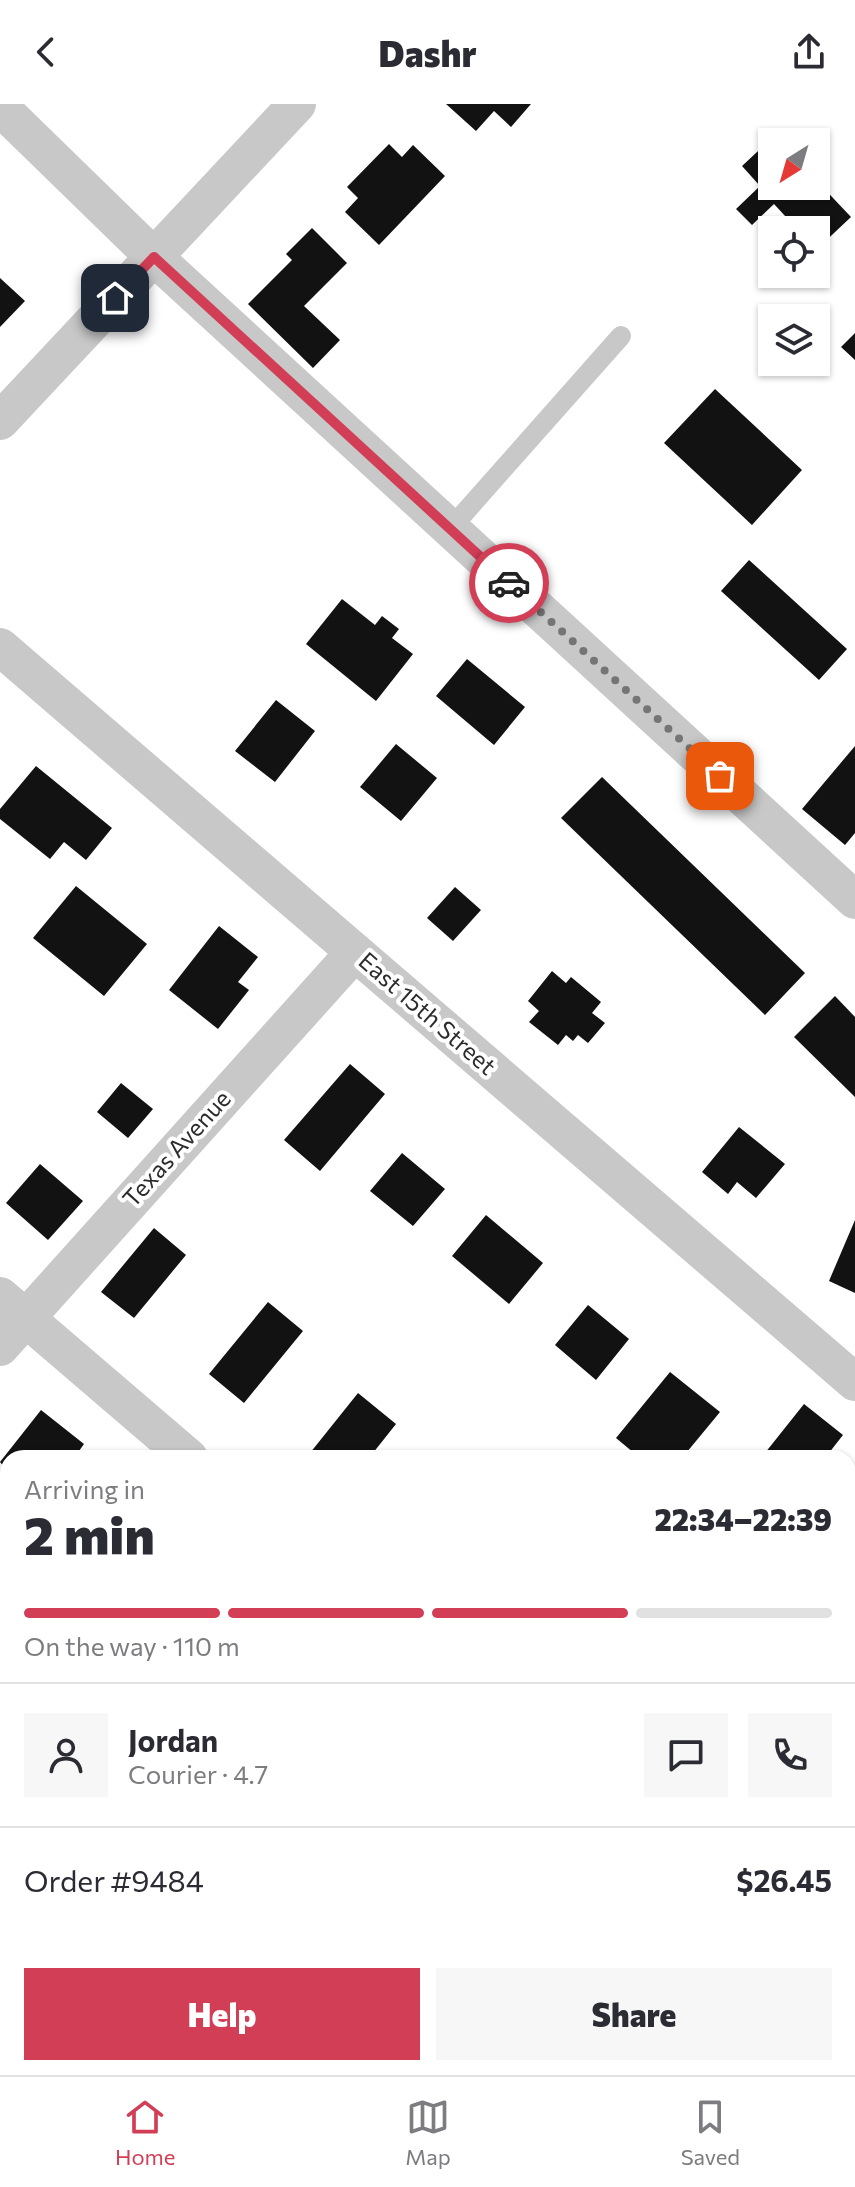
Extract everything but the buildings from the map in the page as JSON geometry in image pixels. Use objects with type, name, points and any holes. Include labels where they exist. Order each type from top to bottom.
[{"type":"street","points":[[0,421],[297,104]]},
{"type":"street","points":[[0,107],[154,257],[855,900]]},
{"type":"street","name":"East 15th Street","points":[[0,647],[855,1382]]},
{"type":"street","name":"Texas Avenue","points":[[0,1347],[13,1307],[355,952]]},
{"type":"street","points":[[13,1307],[180,1450]]},
{"type":"lane","points":[[450,529],[621,336]]},
{"type":"way so far","points":[[509,583],[720,776]]},
{"type":"route","points":[[115,298],[154,257],[509,583]]}]
